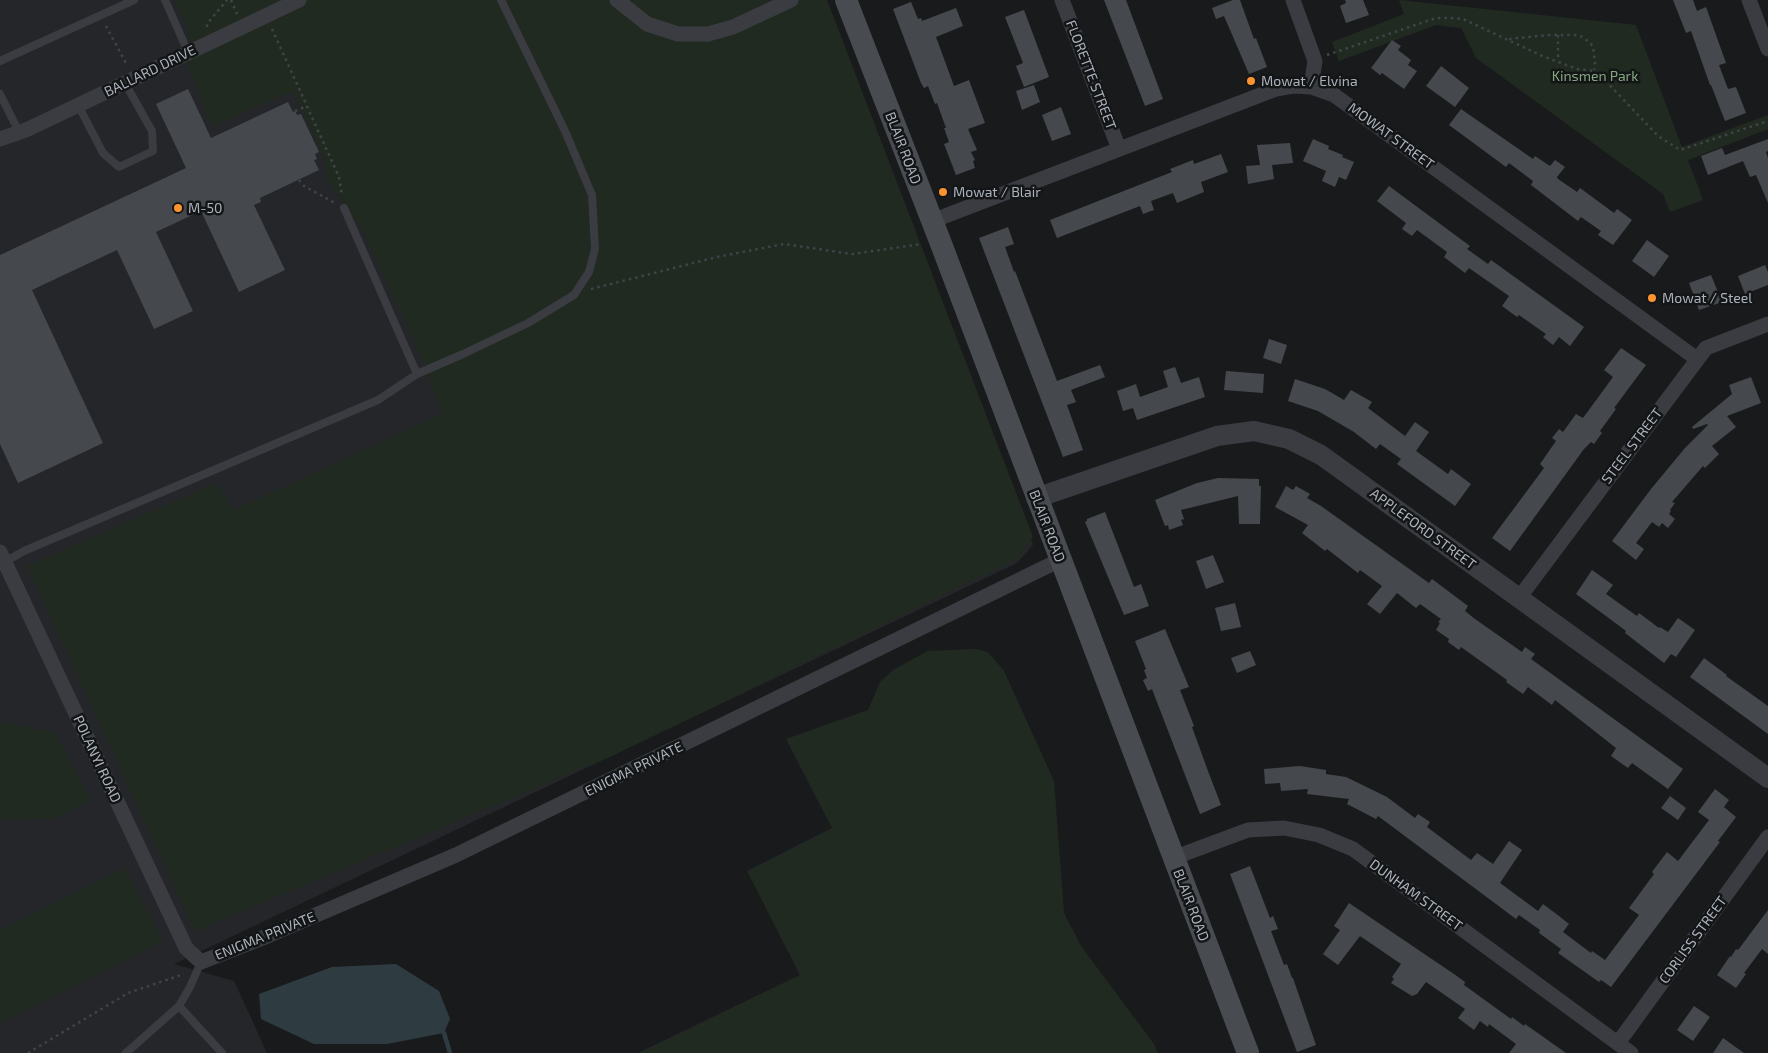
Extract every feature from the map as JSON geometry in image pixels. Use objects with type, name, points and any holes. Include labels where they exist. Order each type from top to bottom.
[{"type":"main road","name":"BLAIR ROAD","points":[[846,0],[932,220],[1248,1053]]},
{"type":"street","name":"BALLARD DRIVE","points":[[0,139],[130,81],[299,0]]},
{"type":"street","points":[[617,0],[647,24],[678,34],[708,34],[732,27],[791,0]]},
{"type":"street","name":"FLORETTE STREET","points":[[1062,0],[1119,149]]},
{"type":"street","points":[[1292,0],[1314,59],[1311,87]]},
{"type":"street","points":[[1749,0],[1768,49]]},
{"type":"street","name":"MOWAT STREET","points":[[932,220],[1276,89],[1293,86],[1311,87],[1334,95],[1697,360]]},
{"type":"street","name":"STEEL STREET","points":[[1520,598],[1706,348],[1768,324]]},
{"type":"street","name":"APPLEFORD STREET","points":[[1036,498],[1218,436],[1254,431],[1289,439],[1321,455],[1768,778]]},
{"type":"street","name":"POLANYI ROAD","points":[[2,560],[186,948],[201,962]]},
{"type":"street","name":"ENIGMA PRIVATE","points":[[201,962],[471,848],[1060,560]]},
{"type":"street","name":"DUNHAM STREET","points":[[1173,858],[1248,830],[1284,828],[1319,835],[1353,849],[1631,1053]]},
{"type":"street","name":"CORLISS STREET","points":[[1618,1043],[1768,837]]},
{"type":"lane","points":[[0,61],[134,0]]},
{"type":"lane","points":[[166,0],[188,52]]},
{"type":"lane","points":[[2,560],[354,412],[378,400],[417,374],[528,323],[574,295],[589,272],[595,249],[592,195],[565,131],[501,0]]},
{"type":"lane","points":[[78,105],[103,153],[119,167],[153,152],[152,131],[130,81]]},
{"type":"lane","points":[[0,94],[19,132]]},
{"type":"lane","points":[[344,208],[417,374]]},
{"type":"lane","points":[[126,1053],[179,1006],[201,962]]},
{"type":"lane","points":[[179,1006],[222,1053]]},
{"type":"path","points":[[206,44],[207,24],[227,0]]},
{"type":"path","points":[[100,15],[130,81]]},
{"type":"path","points":[[266,16],[339,177],[344,208]]},
{"type":"path","points":[[1314,59],[1436,18],[1463,20],[1577,69],[1594,71],[1658,136],[1680,150],[1768,121]]},
{"type":"path","points":[[1508,40],[1558,35],[1583,37],[1593,46],[1594,71]]},
{"type":"path","points":[[1558,35],[1558,60]]},
{"type":"path","points":[[296,111],[307,106]]},
{"type":"path","points":[[298,180],[304,186],[344,208]]},
{"type":"path","points":[[574,295],[598,287],[717,257],[784,244],[852,254],[940,241]]},
{"type":"path","points":[[28,1053],[128,993],[187,973],[201,962]]},
{"type":"shaded area","points":[[0,0],[820,0],[1033,545],[1017,563],[174,964],[234,981],[267,1053],[0,1053]]},
{"type":"shaded area","points":[[396,964],[439,991],[450,1019],[444,1033],[387,1044],[314,1044],[261,1019],[259,994],[332,967]]},
{"type":"green space","points":[[175,0],[827,0],[1033,537],[1016,560],[612,756],[195,931],[27,566],[216,483],[234,510],[443,413],[419,352],[363,231],[327,180],[323,155],[292,91],[212,127],[188,67],[189,32]]},
{"type":"green space","name":"Kinsmen Park","points":[[1399,0],[1636,25],[1682,147],[1768,115],[1768,129],[1688,160],[1703,200],[1670,212],[1663,194],[1476,58],[1461,28],[1436,25],[1339,61],[1332,42],[1404,14]]},
{"type":"green space","points":[[975,649],[988,652],[1004,671],[1054,781],[1064,913],[1081,946],[1154,1044],[1158,1053],[638,1053],[800,975],[747,871],[832,828],[786,739],[868,710],[880,682],[893,670],[928,651]]},
{"type":"green space","points":[[0,722],[54,732],[91,800],[56,818],[0,820]]},
{"type":"green space","points":[[125,868],[163,941],[0,1024],[0,931]]},
{"type":"building","points":[[1104,0],[1126,0],[1163,99],[1145,106]]},
{"type":"building","points":[[1233,0],[1240,0],[1254,39],[1256,38],[1267,67],[1249,74],[1224,16],[1216,19],[1212,8]]},
{"type":"building","points":[[1345,0],[1363,0],[1369,15],[1346,23],[1340,6],[1346,3]]},
{"type":"building","points":[[1673,0],[1693,0],[1697,11],[1706,7],[1726,63],[1719,65],[1728,89],[1736,87],[1746,113],[1725,121],[1691,31],[1686,33]]},
{"type":"building","points":[[911,2],[918,19],[921,18],[922,21],[956,8],[963,26],[936,37],[954,86],[969,80],[985,123],[968,129],[977,150],[971,152],[975,160],[973,161],[975,168],[956,175],[944,144],[949,142],[937,103],[935,104],[928,86],[924,88],[921,83],[893,9]]},
{"type":"building","points":[[1024,10],[1049,77],[1024,87],[1016,66],[1023,63],[1005,17]]},
{"type":"building","points":[[1392,40],[1401,46],[1398,50],[1411,60],[1408,65],[1417,71],[1404,89],[1382,73],[1380,75],[1371,68]]},
{"type":"building","points":[[1441,66],[1469,88],[1455,107],[1426,86]]},
{"type":"building","points":[[1034,85],[1040,102],[1022,110],[1016,91]]},
{"type":"building","name":"M-50","points":[[188,89],[211,138],[288,102],[293,112],[295,111],[297,115],[301,114],[319,152],[315,154],[317,159],[314,160],[319,170],[260,198],[261,202],[254,205],[285,270],[239,292],[201,211],[156,232],[193,311],[154,329],[117,250],[32,290],[103,443],[18,483],[0,444],[0,255],[186,168],[156,104]]},
{"type":"building","points":[[1061,107],[1071,134],[1052,141],[1042,115]]},
{"type":"building","points":[[1461,109],[1533,159],[1535,156],[1550,166],[1555,160],[1565,167],[1557,177],[1558,179],[1577,192],[1580,188],[1614,213],[1617,209],[1632,220],[1613,245],[1598,235],[1601,231],[1581,217],[1578,221],[1531,185],[1533,181],[1509,163],[1506,167],[1449,125]]},
{"type":"building","points":[[1313,139],[1329,146],[1328,149],[1354,162],[1346,180],[1339,177],[1335,187],[1322,181],[1326,171],[1303,161]]},
{"type":"building","points":[[1768,139],[1768,151],[1766,152],[1768,158],[1768,203],[1756,175],[1750,177],[1743,161],[1708,175],[1701,156],[1722,148],[1725,155]]},
{"type":"building","points":[[1290,143],[1293,163],[1272,165],[1274,179],[1248,184],[1246,166],[1260,165],[1257,145]]},
{"type":"building","points":[[1221,154],[1228,172],[1201,182],[1204,192],[1177,203],[1173,193],[1151,201],[1154,210],[1143,214],[1140,206],[1057,238],[1050,220],[1172,172],[1170,169],[1193,160],[1194,164]]},
{"type":"building","points":[[1389,186],[1470,246],[1467,249],[1488,264],[1491,260],[1584,327],[1570,346],[1559,337],[1553,345],[1543,337],[1546,334],[1519,315],[1517,317],[1502,306],[1509,296],[1469,268],[1465,273],[1444,257],[1447,252],[1417,230],[1412,236],[1402,229],[1406,223],[1377,201]]},
{"type":"building","points":[[1008,227],[1014,244],[1005,247],[1057,381],[1100,365],[1105,377],[1071,390],[1076,402],[1067,405],[1083,450],[1063,457],[979,238]]},
{"type":"building","points":[[1647,240],[1669,256],[1654,277],[1632,261]]},
{"type":"building","points":[[1765,265],[1768,272],[1768,285],[1745,294],[1738,276]]},
{"type":"building","points":[[1711,275],[1722,302],[1699,310],[1689,283]]},
{"type":"building","points":[[1269,339],[1287,345],[1281,364],[1263,358]]},
{"type":"building","points":[[1621,348],[1646,365],[1614,408],[1616,409],[1600,431],[1602,433],[1594,444],[1591,442],[1584,449],[1510,551],[1492,538],[1544,468],[1540,464],[1556,441],[1552,438],[1559,429],[1563,432],[1576,414],[1583,418],[1613,377],[1604,370]]},
{"type":"building","points":[[1175,367],[1181,383],[1199,377],[1205,397],[1137,420],[1133,408],[1123,411],[1117,391],[1136,384],[1140,397],[1168,387],[1163,371]]},
{"type":"building","points":[[1226,371],[1264,374],[1263,393],[1224,390]]},
{"type":"building","points":[[1751,377],[1761,403],[1727,416],[1736,427],[1712,446],[1719,454],[1705,468],[1703,466],[1672,502],[1675,503],[1669,514],[1675,519],[1668,528],[1662,523],[1659,527],[1652,522],[1636,543],[1644,549],[1636,560],[1612,541],[1651,489],[1685,448],[1708,425],[1693,429],[1692,427],[1732,394],[1729,385]]},
{"type":"building","points":[[1295,379],[1325,389],[1344,400],[1351,390],[1372,402],[1368,408],[1405,436],[1415,422],[1429,432],[1416,451],[1448,474],[1451,469],[1471,484],[1455,506],[1397,464],[1401,459],[1380,444],[1376,449],[1354,432],[1318,411],[1288,401]]},
{"type":"building","points":[[1218,478],[1259,479],[1259,486],[1261,486],[1260,524],[1239,524],[1238,496],[1181,510],[1184,519],[1181,520],[1183,525],[1169,530],[1168,525],[1165,526],[1155,500],[1197,483]]},
{"type":"building","points":[[1286,486],[1293,490],[1296,486],[1310,494],[1307,498],[1429,583],[1432,579],[1468,606],[1465,611],[1475,619],[1522,652],[1525,647],[1535,654],[1531,659],[1683,769],[1668,789],[1632,763],[1628,768],[1611,756],[1616,748],[1555,700],[1552,705],[1528,687],[1523,694],[1461,647],[1459,650],[1448,642],[1449,639],[1436,630],[1441,619],[1420,604],[1416,608],[1397,593],[1380,614],[1367,604],[1382,586],[1360,570],[1358,573],[1327,549],[1325,551],[1302,533],[1308,525],[1275,507]]},
{"type":"building","points":[[1105,512],[1134,587],[1141,584],[1149,606],[1124,615],[1085,522],[1087,519]]},
{"type":"building","points":[[1213,555],[1224,582],[1206,589],[1196,561]]},
{"type":"building","points":[[1592,570],[1613,585],[1606,594],[1637,616],[1639,613],[1659,628],[1668,632],[1678,618],[1695,630],[1676,657],[1671,654],[1664,663],[1625,633],[1626,631],[1576,594]]},
{"type":"building","points":[[1235,603],[1241,627],[1221,631],[1215,608]]},
{"type":"building","points":[[1165,629],[1189,687],[1180,690],[1221,805],[1200,814],[1152,689],[1148,691],[1143,680],[1147,678],[1144,670],[1146,669],[1135,641]]},
{"type":"building","points":[[1250,651],[1256,665],[1237,673],[1231,658]]},
{"type":"building","points":[[1704,658],[1768,706],[1768,734],[1690,677]]},
{"type":"building","points":[[1300,766],[1326,770],[1326,774],[1346,777],[1387,797],[1415,818],[1418,814],[1430,822],[1427,827],[1471,860],[1477,853],[1493,864],[1509,841],[1522,850],[1500,883],[1538,911],[1543,904],[1569,924],[1563,932],[1591,953],[1592,951],[1605,960],[1639,915],[1629,908],[1654,874],[1652,872],[1667,852],[1678,861],[1709,820],[1698,812],[1715,789],[1729,800],[1724,807],[1736,817],[1718,841],[1720,842],[1611,987],[1601,980],[1599,982],[1558,953],[1561,949],[1539,933],[1540,930],[1519,915],[1516,919],[1378,816],[1376,819],[1347,804],[1349,799],[1307,794],[1308,789],[1281,791],[1280,783],[1265,784],[1264,769]]},
{"type":"building","points":[[1670,796],[1686,808],[1678,820],[1661,808]]},
{"type":"building","points":[[1250,866],[1270,918],[1273,916],[1278,929],[1271,931],[1284,965],[1287,964],[1293,978],[1316,1045],[1297,1052],[1230,874]]},
{"type":"building","points":[[1349,903],[1454,974],[1465,982],[1464,985],[1511,1019],[1512,1017],[1524,1026],[1525,1024],[1566,1053],[1509,1053],[1516,1044],[1489,1024],[1488,1027],[1480,1021],[1474,1030],[1458,1018],[1465,1009],[1426,982],[1417,994],[1412,996],[1391,983],[1394,979],[1392,977],[1401,964],[1360,936],[1338,965],[1323,954],[1340,930],[1334,926]]},
{"type":"building","points":[[1768,910],[1768,954],[1762,949],[1744,973],[1746,974],[1736,988],[1717,975],[1730,956],[1736,949],[1738,950]]},
{"type":"building","points":[[1694,1006],[1710,1017],[1693,1041],[1677,1030]]},
{"type":"building","points":[[1723,1038],[1744,1053],[1713,1053]]},
{"type":"waterway","points":[[444,1033],[450,1053]]},
{"type":"place","name":"Mowat / Elvina","points":[[1251,81]]},
{"type":"place","name":"Mowat / Blair","points":[[943,192]]},
{"type":"place","name":"M-50","points":[[178,208]]},
{"type":"place","name":"Mowat / Steel","points":[[1652,298]]}]
